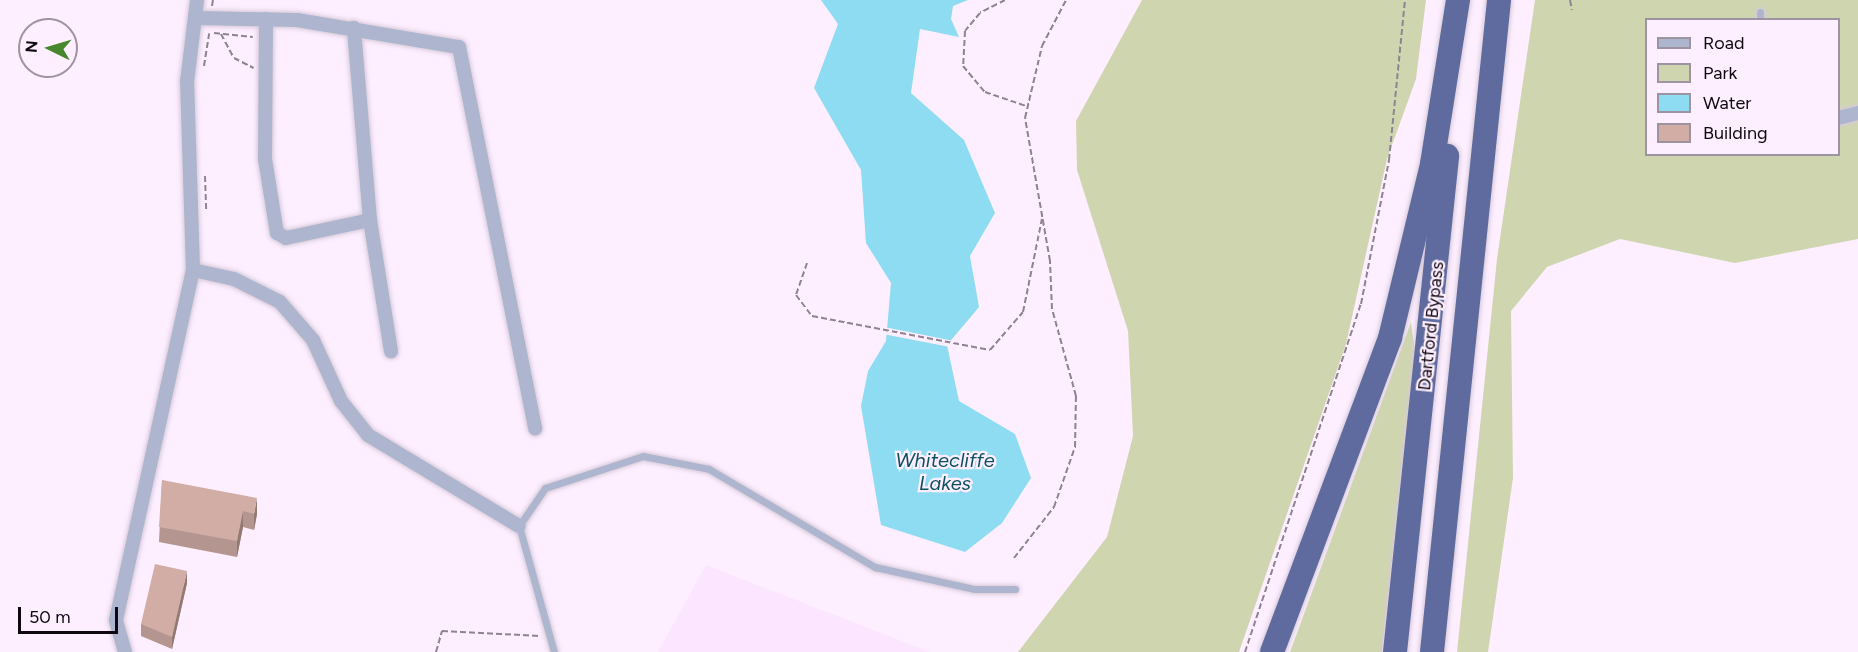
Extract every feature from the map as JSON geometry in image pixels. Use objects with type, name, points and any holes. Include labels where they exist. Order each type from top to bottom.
[{"type":"highway","points":[[1272,652],[1393,328],[1432,164],[1460,0]]},
{"type":"highway","name":"Dartford Bypass","points":[[1395,652],[1460,0]]},
{"type":"highway","name":"Dartford Bypass","points":[[1432,652],[1499,0]]},
{"type":"street","points":[[125,652],[116,620],[193,270],[187,82],[203,18],[197,0]]},
{"type":"street","points":[[203,18],[266,20],[354,28],[449,41],[462,52],[535,428]]},
{"type":"street","points":[[266,20],[263,69],[265,159],[277,233],[290,238],[370,220]]},
{"type":"street","points":[[354,28],[370,220],[391,351]]},
{"type":"street","points":[[1840,118],[1858,113]]},
{"type":"street","points":[[193,270],[240,281],[280,302],[309,333],[341,401],[368,435],[519,526]]},
{"type":"lane","points":[[554,652],[519,526],[545,488],[619,461],[662,456],[709,469],[867,564],[974,589],[1015,589]]},
{"type":"path","points":[[203,69],[209,33],[203,18],[213,0]]},
{"type":"path","points":[[1005,0],[980,13],[965,31],[963,66],[985,92],[1026,106]]},
{"type":"path","points":[[1014,558],[1054,507],[1075,447],[1076,396],[1052,309],[1042,219],[1027,144],[1026,106],[1041,46],[1066,0]]},
{"type":"path","points":[[1245,652],[1361,304],[1389,160],[1405,0]]},
{"type":"path","points":[[1570,0],[1572,10]]},
{"type":"path","points":[[209,33],[265,38]]},
{"type":"path","points":[[221,34],[234,58],[247,67],[263,69]]},
{"type":"path","points":[[205,174],[206,209]]},
{"type":"path","points":[[807,263],[795,288],[801,305],[812,316],[985,350],[1002,342],[1023,312],[1042,219]]},
{"type":"path","points":[[436,652],[442,631],[548,637]]},
{"type":"shaded area","points":[[706,565],[930,652],[658,652]]},
{"type":"green space","points":[[1142,0],[1426,0],[1416,79],[1387,159],[1346,344],[1239,652],[1018,652],[1107,537],[1133,436],[1128,331],[1077,170],[1076,121]]},
{"type":"green space","points":[[1535,0],[1858,0],[1858,239],[1735,263],[1620,239],[1547,267],[1511,311],[1513,478],[1488,652],[1457,652],[1497,259]]},
{"type":"green space","points":[[1411,322],[1415,353],[1382,652],[1290,652]]},
{"type":"water","name":"Whitecliffe Lakes","points":[[821,0],[968,0],[953,6],[951,19],[959,37],[920,29],[911,93],[964,140],[995,213],[970,256],[979,307],[947,345],[959,401],[1015,434],[1031,478],[1002,523],[965,552],[881,525],[861,406],[868,371],[886,341],[891,283],[866,243],[861,170],[814,88],[838,24]]},
{"type":"pier","points":[[884,327],[954,341],[950,347],[883,334]]},
{"type":"building","points":[[162,480],[257,498],[254,514],[243,511],[237,541],[159,527]]},
{"type":"building","points":[[155,564],[187,571],[172,637],[141,624]]}]
